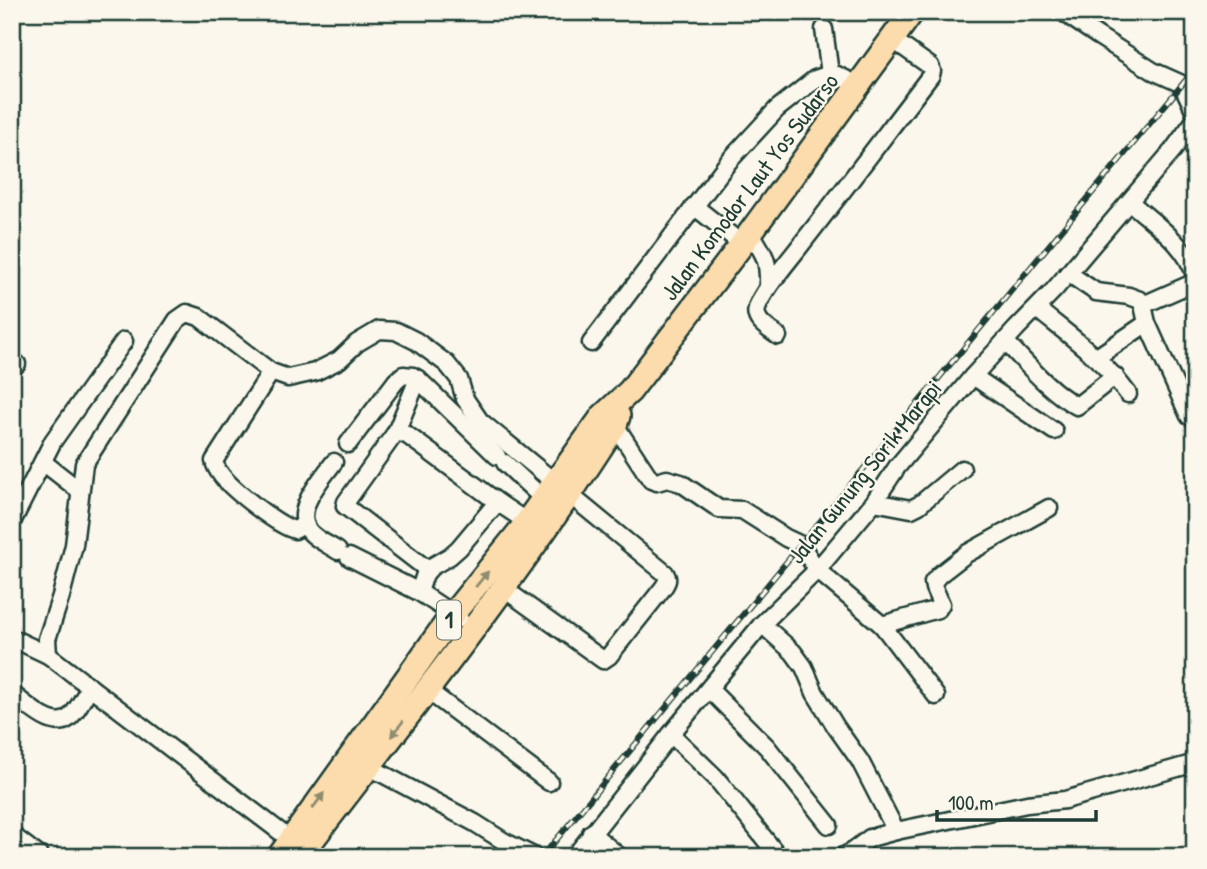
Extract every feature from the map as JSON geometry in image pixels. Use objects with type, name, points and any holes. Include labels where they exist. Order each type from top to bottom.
[{"type":"highway","name":"Jalan Komodor Laut Yos Sudarso","points":[[359,762],[427,690],[473,629],[503,588],[557,497],[630,391],[912,12]]},
{"type":"highway","name":"Jalan Komodor Laut Yos Sudarso","points":[[290,851],[359,762],[453,614],[527,522],[557,497]]},
{"type":"street","points":[[1063,12],[1153,71],[1182,84],[1194,120]]},
{"type":"street","points":[[824,29],[830,74]]},
{"type":"street","points":[[778,336],[757,318],[756,310],[768,288],[931,75],[930,66],[892,39]]},
{"type":"street","points":[[591,343],[729,161],[777,109],[815,79],[830,74],[858,85]]},
{"type":"street","name":"Jalan Gunung Sorik Marapi","points":[[574,857],[762,624],[817,570],[874,502],[897,467],[973,376],[1037,309],[1130,202],[1194,120]]},
{"type":"street","points":[[1130,202],[1167,234],[1193,269],[1143,305]]},
{"type":"street","points":[[694,206],[746,238],[766,257],[768,288]]},
{"type":"street","points":[[766,257],[795,253]]},
{"type":"street","points":[[1068,273],[1096,292],[1138,299],[1143,305],[1147,323],[1189,416]]},
{"type":"street","points":[[1037,309],[1097,356],[1128,394]]},
{"type":"street","points":[[48,655],[47,639],[75,545],[84,464],[177,320],[187,313],[199,317],[271,372],[288,378],[315,373],[339,360],[357,343],[379,330],[396,331],[416,341],[447,364],[459,379],[465,399],[480,421],[557,497]]},
{"type":"street","points":[[1097,356],[1147,323]]},
{"type":"street","points":[[12,522],[53,441],[124,341]]},
{"type":"street","points":[[1005,341],[1037,374],[1077,406],[1115,376]]},
{"type":"street","points":[[271,372],[214,461],[229,484],[267,514],[291,530],[299,529],[305,524]]},
{"type":"street","points":[[348,444],[400,377],[408,375],[418,379],[501,460],[665,573],[668,580],[608,658],[603,660],[503,588]]},
{"type":"street","points":[[973,376],[1054,431]]},
{"type":"street","points":[[418,379],[396,432],[345,506],[428,570]]},
{"type":"street","points":[[609,421],[651,480],[681,482],[719,509],[737,509],[749,513],[801,545],[817,570],[882,625],[936,696]]},
{"type":"street","points":[[396,432],[407,435],[527,522]]},
{"type":"street","points":[[43,461],[80,491]]},
{"type":"street","points":[[334,462],[306,503],[305,524],[310,532],[343,554],[419,592],[473,629]]},
{"type":"street","points":[[874,502],[911,509],[962,469]]},
{"type":"street","points":[[419,592],[428,570],[458,548],[495,505],[499,504]]},
{"type":"street","points":[[882,625],[938,609],[941,604],[933,585],[936,578],[966,554],[1049,509]]},
{"type":"street","points":[[762,624],[793,652],[804,667],[815,693],[860,761],[896,831]]},
{"type":"street","points":[[12,638],[48,655],[90,687],[290,851]]},
{"type":"street","points":[[12,694],[52,722],[61,723],[70,718],[90,687]]},
{"type":"street","points":[[709,689],[767,747],[829,825]]},
{"type":"street","points":[[427,690],[549,782]]},
{"type":"street","points":[[671,734],[716,778],[779,857]]},
{"type":"street","points":[[359,762],[535,857]]},
{"type":"street","points":[[842,857],[870,838],[896,831],[1027,804],[1065,800],[1195,763]]},
{"type":"street","points":[[591,833],[620,857]]},
{"type":"street","points":[[12,835],[41,857]]},
{"type":"railway","points":[[542,857],[1195,69]]}]
